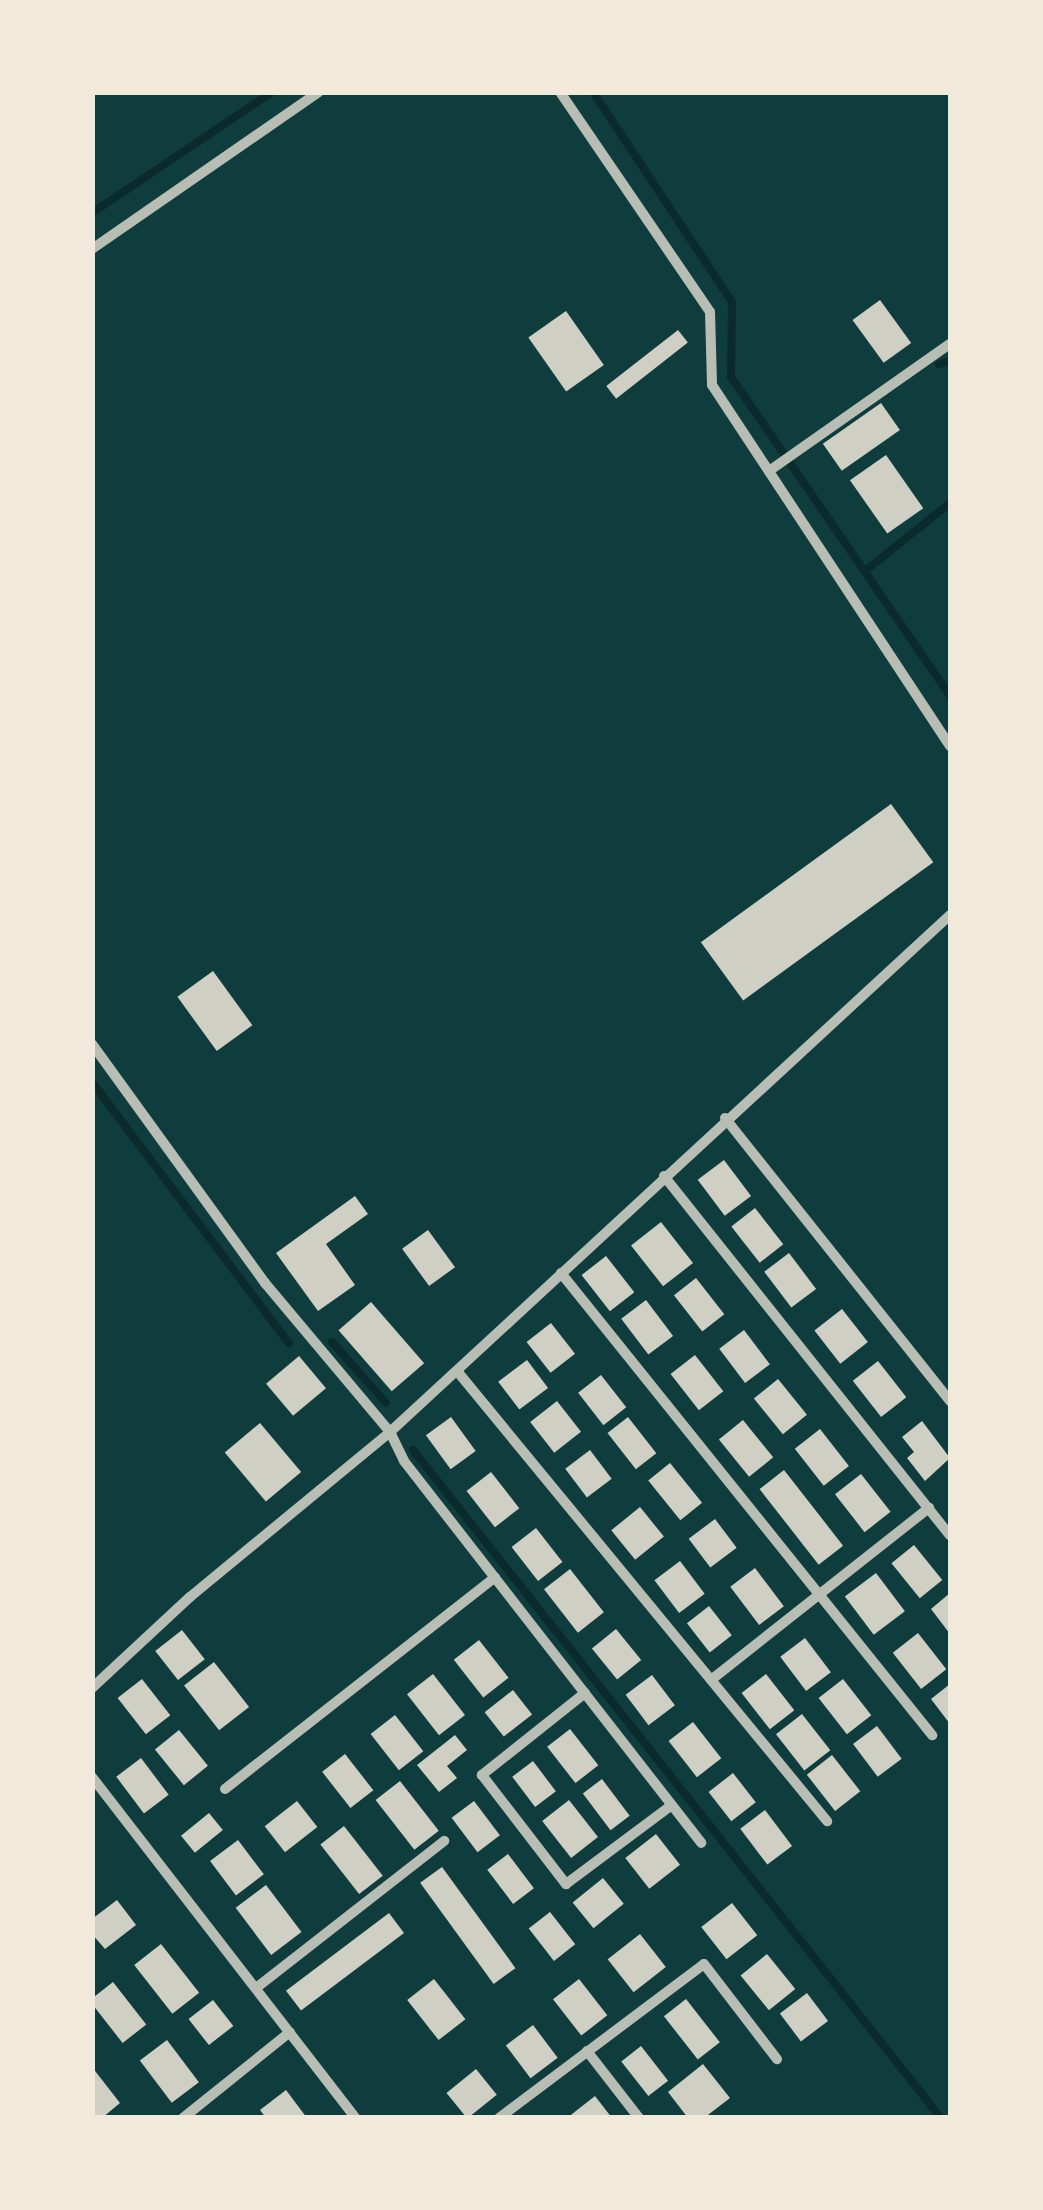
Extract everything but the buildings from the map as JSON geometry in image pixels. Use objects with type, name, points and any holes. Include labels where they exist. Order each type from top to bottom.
[{"type":"street","points":[[92,249],[320,92]]},
{"type":"street","points":[[560,92],[710,312],[712,384],[950,746]]},
{"type":"street","points":[[769,472],[950,344]]},
{"type":"street","points":[[92,1688],[190,1597],[390,1432],[725,1118],[950,915]]},
{"type":"street","points":[[92,1044],[264,1282],[390,1432],[404,1462],[701,1843]]},
{"type":"street","points":[[725,1118],[950,1401]]},
{"type":"street","points":[[664,1176],[950,1535]]},
{"type":"street","points":[[561,1273],[932,1735]]},
{"type":"street","points":[[457,1370],[827,1821]]},
{"type":"street","points":[[711,1680],[929,1508]]},
{"type":"street","points":[[225,1789],[495,1577]]},
{"type":"street","points":[[585,1693],[482,1775],[566,1884],[672,1805]]},
{"type":"street","points":[[92,1777],[356,2118]]},
{"type":"street","points":[[256,1988],[444,1841]]},
{"type":"street","points":[[499,2118],[704,1964],[777,2058]]},
{"type":"street","points":[[183,2118],[290,2032]]},
{"type":"street","points":[[588,2051],[639,2118]]},
{"type":"waterway","points":[[92,213],[272,92]]},
{"type":"waterway","points":[[593,92],[732,302],[731,377],[950,696]]},
{"type":"waterway","points":[[939,364],[950,361]]},
{"type":"waterway","points":[[865,571],[950,503]]},
{"type":"waterway","points":[[92,1082],[289,1343]]},
{"type":"waterway","points":[[332,1342],[386,1403]]},
{"type":"waterway","points":[[413,1450],[941,2118]]}]
